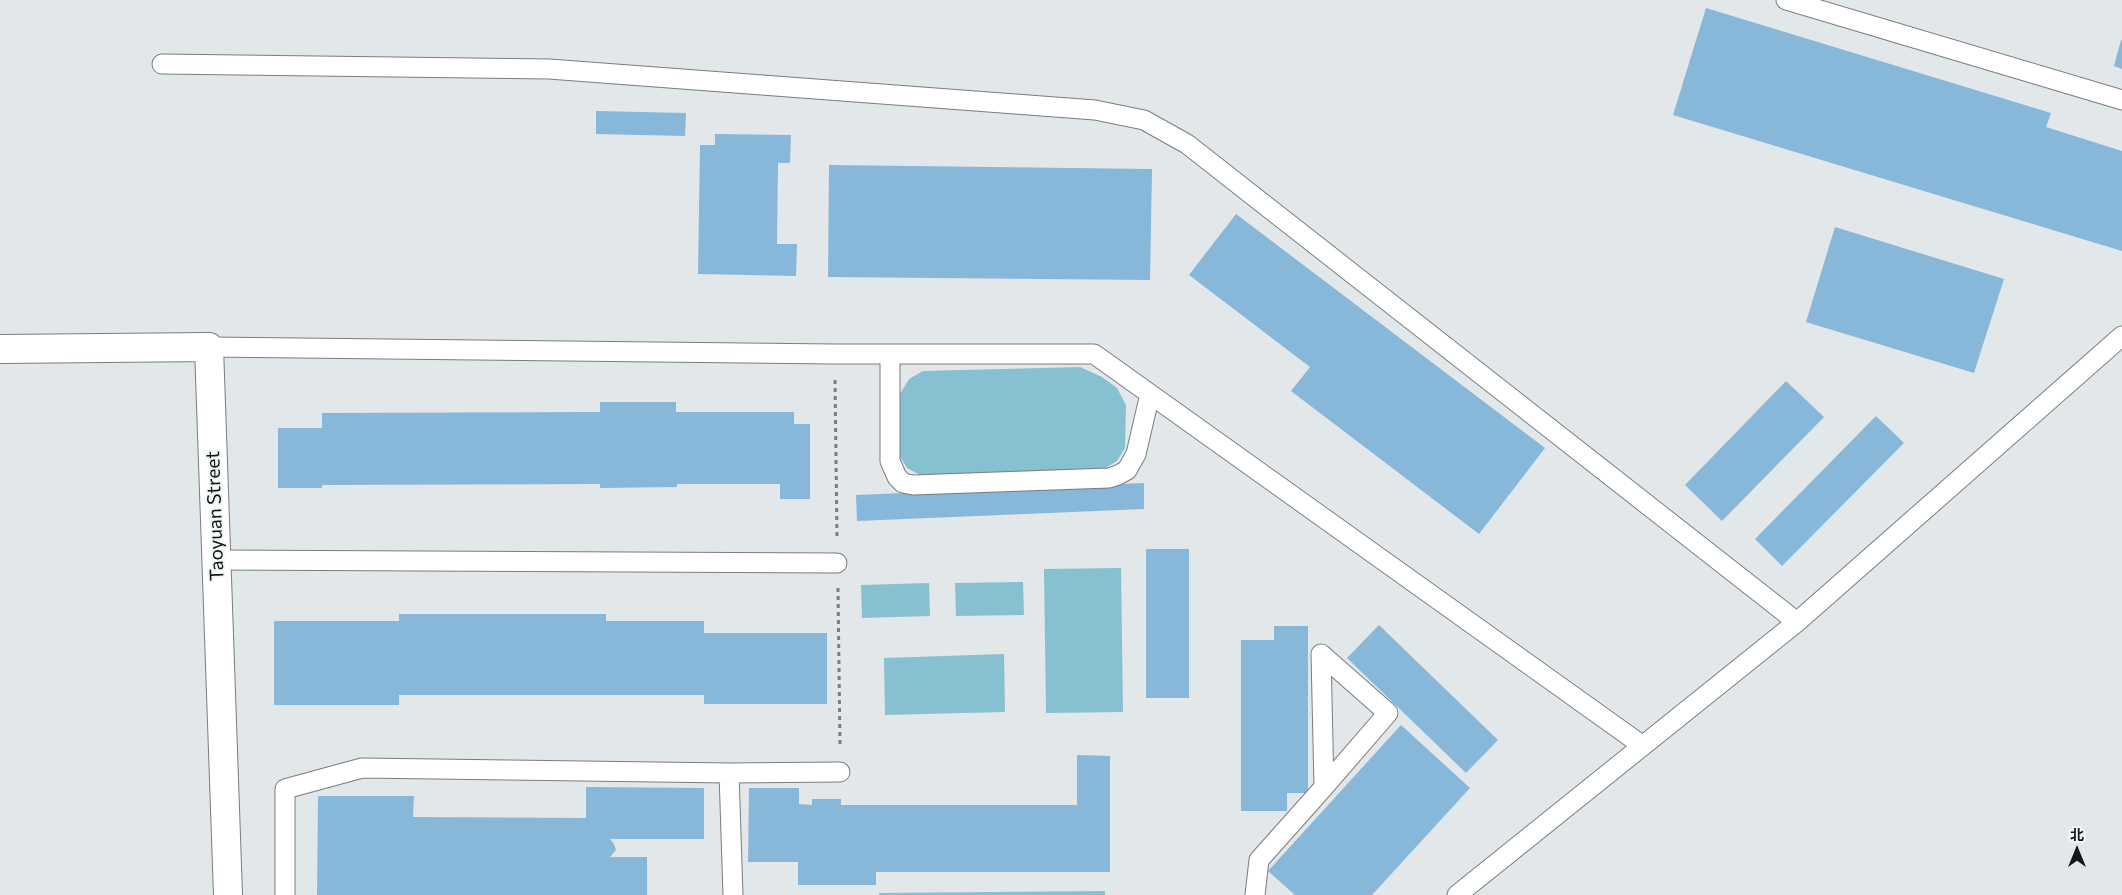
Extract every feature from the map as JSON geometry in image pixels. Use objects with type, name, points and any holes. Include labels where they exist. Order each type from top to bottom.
[{"type":"street","points":[[0,349],[209,347]]},
{"type":"street","name":"Taoyuan Street","points":[[209,347],[228,895]]},
{"type":"lane","points":[[1786,0],[2122,100]]},
{"type":"lane","points":[[162,64],[549,69],[1094,110],[1144,120],[1187,144],[1797,622]]},
{"type":"lane","points":[[1457,895],[1797,622],[2122,336]]},
{"type":"lane","points":[[209,347],[890,354],[1094,354],[1643,746]]},
{"type":"lane","points":[[890,354],[890,461],[897,477],[903,483],[912,485],[1109,478],[1118,475],[1127,470],[1136,454],[1150,394]]},
{"type":"lane","points":[[216,560],[837,563]]},
{"type":"lane","points":[[1256,895],[1259,860],[1324,787],[1388,713],[1321,654],[1324,787]]},
{"type":"lane","points":[[285,895],[285,789],[362,768],[729,773],[840,772]]},
{"type":"lane","points":[[729,773],[733,895]]},
{"type":"shaded area","points":[[1080,367],[1102,377],[1117,388],[1126,405],[1125,448],[1117,461],[1102,470],[920,475],[907,468],[899,455],[900,394],[909,379],[923,371]]},
{"type":"shaded area","points":[[1121,568],[1123,712],[1046,713],[1044,569]]},
{"type":"shaded area","points":[[1023,582],[1024,615],[956,616],[955,583]]},
{"type":"shaded area","points":[[929,583],[930,616],[862,618],[861,585]]},
{"type":"shaded area","points":[[1004,654],[1005,712],[885,715],[884,658]]},
{"type":"shaded area","points":[[1105,891],[1105,895],[879,895],[879,893]]},
{"type":"building","points":[[1706,8],[2051,113],[2046,127],[2122,151],[2122,251],[1673,115]]},
{"type":"building","points":[[2122,40],[2122,69],[2114,66]]},
{"type":"building","points":[[596,111],[686,113],[685,136],[596,134]]},
{"type":"building","points":[[715,134],[791,135],[790,163],[778,163],[777,244],[797,244],[796,276],[698,274],[700,145],[715,145]]},
{"type":"building","points":[[829,165],[1152,169],[1150,280],[828,277]]},
{"type":"building","points":[[1236,214],[1545,448],[1479,534],[1291,391],[1310,367],[1189,275]]},
{"type":"building","points":[[1835,227],[2004,279],[1974,373],[1806,322]]},
{"type":"building","points":[[1786,381],[1824,417],[1722,521],[1685,485]]},
{"type":"building","points":[[600,402],[676,402],[676,412],[794,412],[794,424],[810,424],[810,499],[780,499],[780,484],[677,484],[677,487],[600,488],[600,484],[322,485],[322,488],[278,488],[278,428],[322,428],[322,413],[600,412]]},
{"type":"building","points":[[1876,416],[1904,443],[1782,566],[1755,539]]},
{"type":"building","points":[[1144,483],[1144,509],[857,521],[856,495]]},
{"type":"building","points":[[1146,549],[1189,549],[1189,698],[1146,698]]},
{"type":"building","points":[[399,614],[606,614],[606,621],[704,621],[704,633],[827,633],[827,704],[704,704],[704,695],[399,695],[399,705],[274,705],[274,621],[399,621]]},
{"type":"building","points":[[1379,625],[1498,740],[1466,773],[1347,658]]},
{"type":"building","points":[[1274,626],[1308,626],[1308,793],[1287,793],[1287,811],[1241,811],[1241,640],[1274,640]]},
{"type":"building","points":[[1401,725],[1470,788],[1372,895],[1295,895],[1268,871]]},
{"type":"building","points":[[1077,755],[1110,756],[1110,872],[876,872],[876,885],[798,885],[798,862],[748,862],[749,788],[799,788],[799,804],[812,805],[812,799],[841,799],[841,805],[1077,805]]},
{"type":"building","points":[[586,787],[704,788],[704,839],[610,839],[616,850],[610,857],[647,857],[647,895],[317,895],[318,796],[414,796],[413,817],[586,818]]}]
